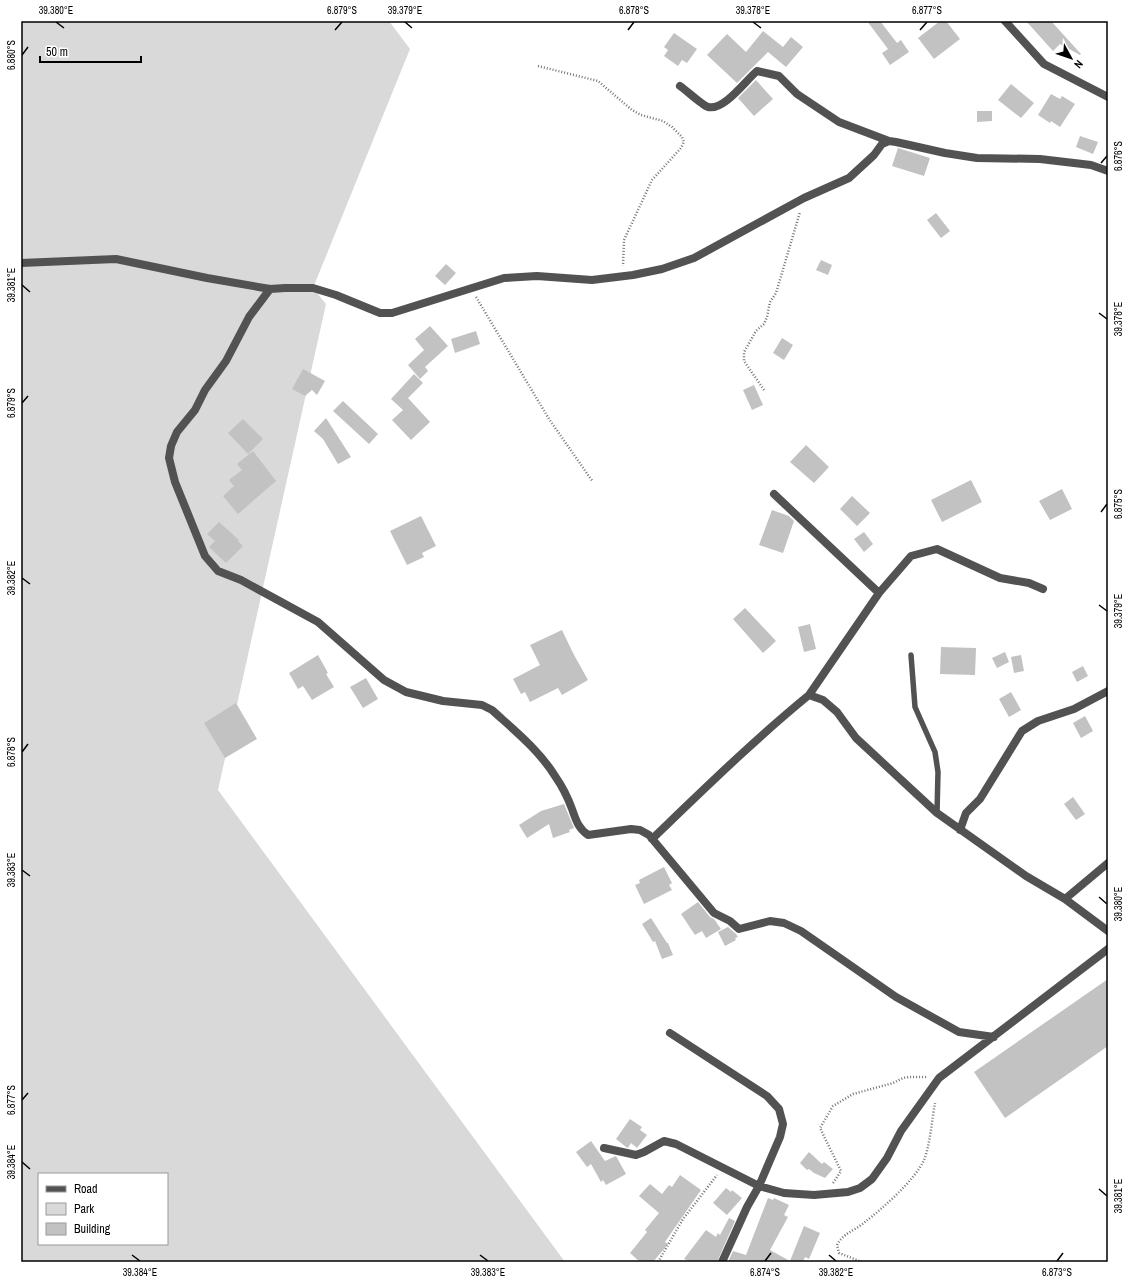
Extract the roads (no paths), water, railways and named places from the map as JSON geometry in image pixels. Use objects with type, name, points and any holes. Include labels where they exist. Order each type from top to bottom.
[{"type":"street","points":[[1005,21],[1044,64],[1108,97]]},
{"type":"street","points":[[680,86],[707,107],[717,106],[728,99],[757,71],[762,71],[779,76],[797,94],[839,122],[889,141],[977,158],[1040,159],[1091,166],[1108,171]]},
{"type":"street","points":[[21,263],[116,259],[207,278],[270,289],[312,288],[336,295],[380,313],[392,313],[504,278],[537,276],[592,280],[633,275],[662,269],[694,258],[804,198],[849,178],[874,155],[882,144],[889,141]]},
{"type":"street","points":[[270,289],[249,317],[226,361],[205,390],[195,410],[177,432],[171,446],[169,458],[174,482],[205,556],[218,570],[241,580],[318,622],[384,680],[406,692],[443,701],[482,705],[492,710],[541,757],[556,776],[581,830],[588,835],[631,829],[640,830],[649,835],[714,913],[730,921],[738,929],[770,921],[784,923],[801,931],[896,997],[959,1032],[994,1037]]},
{"type":"street","points":[[774,494],[878,593]]},
{"type":"street","points":[[652,839],[718,775],[776,722],[809,695],[878,593],[911,556],[937,549],[1000,578],[1029,583],[1043,589]]},
{"type":"street","points":[[960,830],[966,813],[980,799],[1022,731],[1038,721],[1074,709],[1108,691]]},
{"type":"street","points":[[809,695],[823,700],[837,712],[856,738],[937,813],[1026,876],[1065,899],[1108,931]]},
{"type":"street","points":[[1065,899],[1108,863]]},
{"type":"street","points":[[604,1148],[636,1155],[664,1141],[676,1144],[722,1169],[759,1186],[784,1193],[814,1195],[848,1192],[860,1188],[872,1179],[887,1158],[901,1130],[939,1078],[1108,949]]},
{"type":"street","points":[[670,1033],[767,1096],[779,1109],[783,1124],[780,1137],[759,1186],[747,1207],[722,1262]]},
{"type":"lane","points":[[911,655],[915,707],[935,752],[938,772],[937,813]]}]
